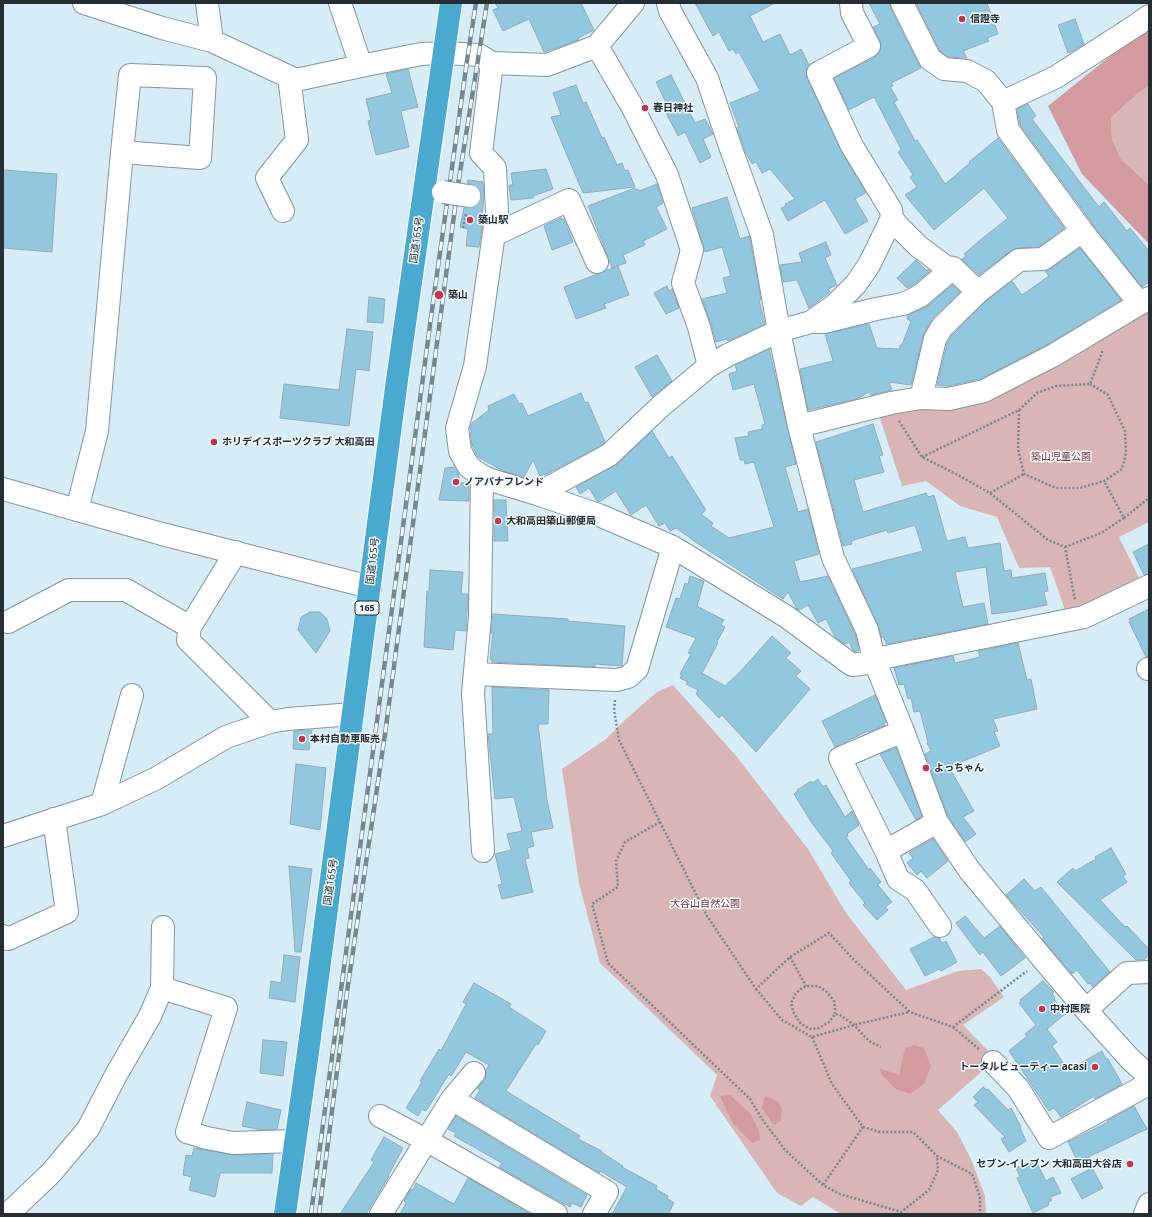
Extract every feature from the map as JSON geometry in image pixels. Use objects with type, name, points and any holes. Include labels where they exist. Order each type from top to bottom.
[{"type":"highway","name":"国道165号","points":[[285,1214],[397,380],[451,3]]},
{"type":"street","points":[[84,3],[162,28],[212,41],[296,80],[421,54],[479,54],[492,63],[547,65],[597,46],[626,6]]},
{"type":"street","points":[[207,3],[212,41]]},
{"type":"street","points":[[340,3],[361,66]]},
{"type":"street","points":[[668,3],[670,11],[707,78],[762,235],[779,331],[799,426],[833,558],[867,630],[875,662],[937,822],[970,871],[1086,1010],[1130,1059],[1147,1088],[1049,1138],[1018,1088],[993,1062]]},
{"type":"street","points":[[850,3],[852,13],[869,46],[818,73],[852,146],[891,210],[892,218],[897,225],[918,246],[946,268],[953,268],[978,292]]},
{"type":"street","points":[[799,426],[891,403],[921,398],[949,399],[984,391],[1054,355],[1145,301],[1082,231],[1008,130],[1003,102],[986,81],[967,71],[944,69],[930,59],[902,3]]},
{"type":"street","points":[[1003,102],[1056,76],[1149,16]]},
{"type":"street","points":[[597,46],[633,108],[667,175],[692,250],[683,283],[699,328],[709,366]]},
{"type":"street","points":[[492,63],[481,153],[495,168],[498,212],[475,366],[457,428],[460,451],[469,467],[491,480],[599,515],[674,547],[787,617],[852,665],[875,662],[886,657],[1084,617],[1149,586]]},
{"type":"street","points":[[77,510],[97,431],[122,152],[130,75],[205,78],[200,158],[122,152]]},
{"type":"street","points":[[283,211],[266,178],[297,140],[289,77]]},
{"type":"street","points":[[443,192],[469,196]]},
{"type":"street","points":[[494,235],[569,200],[597,262]]},
{"type":"street","points":[[811,322],[835,305],[856,284],[869,265],[892,218]]},
{"type":"street","points":[[921,398],[935,339],[942,328],[978,292],[1019,260],[1043,259],[1082,231]]},
{"type":"street","points":[[537,494],[609,455],[661,406],[709,366],[779,331],[811,322],[824,322],[903,304],[920,296],[953,268]]},
{"type":"street","points":[[482,476],[480,617],[473,693],[483,851]]},
{"type":"street","points":[[3,490],[162,534],[370,587]]},
{"type":"street","points":[[475,674],[617,680],[628,677],[637,669],[674,547]]},
{"type":"street","points":[[236,552],[190,627],[188,640],[270,722]]},
{"type":"street","points":[[8,622],[69,590],[126,590],[190,627]]},
{"type":"street","points":[[102,804],[132,695]]},
{"type":"street","points":[[3,836],[102,804],[157,778],[226,737],[270,722],[288,719],[353,714]]},
{"type":"street","points":[[903,731],[840,758],[898,879],[915,890],[940,926]]},
{"type":"street","points":[[3,936],[8,939],[66,912],[54,819]]},
{"type":"street","points":[[886,852],[937,822]]},
{"type":"street","points":[[8,1214],[51,1173],[88,1129],[116,1075],[150,1016],[162,988],[163,927]]},
{"type":"street","points":[[1086,1010],[1127,973],[1149,972]]},
{"type":"street","points":[[162,988],[226,1008],[187,1132],[233,1143],[295,1141]]},
{"type":"street","points":[[381,1214],[452,1099],[474,1073]]},
{"type":"street","points":[[452,1099],[606,1192],[594,1214]]},
{"type":"street","points":[[380,1116],[426,1140],[556,1214]]},
{"type":"street","points":[[1145,1214],[1149,1204]]},
{"type":"path","points":[[1090,384],[1103,350]]},
{"type":"path","points":[[922,457],[1019,410],[1038,393],[1056,386],[1090,384],[1108,394],[1125,431],[1126,453],[1122,469],[1104,481],[1080,488],[1056,488],[1024,474]]},
{"type":"path","points":[[891,403],[893,411],[922,457],[990,493],[1048,540],[1065,547],[1101,533],[1124,518],[1149,498]]},
{"type":"path","points":[[1019,410],[1018,449],[1024,474]]},
{"type":"path","points":[[990,493],[1024,474]]},
{"type":"path","points":[[1104,481],[1124,518]]},
{"type":"path","points":[[1065,547],[1078,618]]},
{"type":"path","points":[[617,680],[614,710],[619,740],[707,916],[756,989],[782,1020],[812,1037],[832,1084],[863,1127],[880,1132],[913,1132],[937,1156],[972,1174],[980,1197],[980,1214]]},
{"type":"path","points":[[660,822],[625,842],[616,861],[618,887],[592,904],[608,963],[750,1099],[762,1119],[785,1150],[823,1185],[840,1194],[901,1212],[928,1190],[938,1170],[937,1156]]},
{"type":"path","points":[[756,989],[790,957],[829,934],[910,1012],[953,1027],[993,1062]]},
{"type":"path","points":[[790,957],[806,986]]},
{"type":"path","points":[[953,1027],[1043,959]]},
{"type":"path","points":[[806,986],[818,986],[826,991],[834,1001],[834,1014],[829,1022],[819,1028],[811,1029],[801,1024],[794,1014],[791,1003],[796,993],[806,986]]},
{"type":"path","points":[[812,1037],[854,1025],[910,1012]]},
{"type":"path","points":[[834,1014],[840,1015],[854,1025],[869,1041],[881,1047]]},
{"type":"path","points":[[823,1185],[863,1127]]},
{"type":"green space","points":[[1149,86],[1149,185],[1121,159],[1112,139],[1111,118],[1137,94]]},
{"type":"green space","name":"築山児童公園","points":[[1149,307],[1149,522],[1119,537],[1141,582],[1099,600],[1065,610],[1050,567],[1019,568],[997,517],[960,506],[926,481],[902,486],[878,412],[920,404],[950,407]]},
{"type":"green space","name":"大谷山自然公園","points":[[673,685],[737,757],[808,849],[846,913],[906,990],[958,971],[981,969],[990,977],[1004,997],[963,1025],[996,1059],[938,1110],[957,1132],[971,1159],[985,1196],[986,1214],[841,1214],[813,1197],[801,1206],[777,1193],[710,1096],[717,1075],[600,963],[579,883],[562,769],[606,739],[657,692]]},
{"type":"shaded area","points":[[1149,25],[1149,86],[1137,94],[1111,118],[1112,139],[1121,159],[1149,185],[1149,244],[1082,174],[1048,106]]},
{"type":"shaded area","points":[[914,1045],[924,1048],[931,1066],[924,1084],[910,1094],[896,1089],[882,1075],[879,1068],[899,1075],[905,1048]]},
{"type":"shaded area","points":[[730,1095],[750,1113],[759,1131],[760,1140],[752,1143],[732,1122],[720,1096]]},
{"type":"shaded area","points":[[765,1096],[778,1101],[782,1110],[781,1121],[774,1125],[762,1108]]},
{"type":"building","points":[[495,3],[581,3],[594,30],[578,38],[579,40],[544,52],[529,19],[503,31],[493,10],[498,8]]},
{"type":"building","points":[[695,3],[775,3],[750,16],[763,42],[780,34],[790,55],[801,49],[809,65],[806,72],[807,78],[841,151],[866,193],[855,199],[868,221],[845,234],[825,200],[788,221],[781,208],[786,206],[785,204],[795,199],[770,169],[762,173],[756,162],[752,164],[742,142],[737,128],[739,127],[730,103],[760,91],[739,52],[736,54],[733,49],[729,51],[719,32],[713,36]]},
{"type":"building","points":[[869,3],[890,3],[891,9],[921,68],[891,83],[893,86],[890,87],[898,100],[894,102],[915,141],[917,140],[945,184],[998,138],[1064,228],[1039,247],[1018,248],[1012,250],[979,275],[962,259],[966,256],[964,254],[1008,218],[984,188],[934,230],[905,195],[917,187],[910,177],[913,175],[898,152],[901,149],[874,97],[849,110],[834,78],[875,57],[880,52],[880,41],[873,27],[880,24]]},
{"type":"building","points":[[916,3],[987,3],[998,34],[987,38],[989,41],[963,51],[967,58],[948,57],[940,51]]},
{"type":"building","points":[[1075,19],[1084,44],[1068,53],[1058,25]]},
{"type":"building","points":[[408,69],[418,107],[401,111],[409,147],[376,155],[368,121],[371,120],[366,99],[392,93],[386,74]]},
{"type":"building","points":[[671,75],[695,123],[705,119],[713,134],[703,139],[711,157],[700,163],[685,132],[678,136],[666,113],[670,111],[656,82]]},
{"type":"building","points":[[576,85],[583,103],[586,102],[602,138],[604,137],[617,165],[622,163],[625,171],[628,170],[635,187],[583,193],[551,117],[561,115],[553,93]]},
{"type":"building","points":[[1028,104],[1036,116],[1032,119],[1099,207],[1104,202],[1127,231],[1130,228],[1149,251],[1149,282],[1142,287],[1092,223],[1020,125],[1017,109]]},
{"type":"building","points":[[546,169],[553,189],[533,196],[533,198],[511,200],[509,185],[513,185],[511,173]]},
{"type":"building","points":[[3,170],[57,174],[52,252],[3,248]]},
{"type":"building","name":"築山駅","points":[[468,180],[483,182],[484,197],[482,215],[484,215],[479,247],[466,246],[468,229],[460,227],[464,208],[474,207],[478,204],[481,198],[480,191],[476,186],[467,183]]},
{"type":"building","points":[[657,184],[663,203],[656,207],[667,229],[643,241],[645,245],[623,255],[626,263],[612,268],[588,206],[635,188],[639,191]]},
{"type":"building","points":[[727,197],[740,239],[749,236],[750,238],[761,300],[759,300],[765,324],[728,341],[727,339],[716,342],[702,299],[727,293],[723,278],[731,276],[722,247],[705,252],[692,208]]},
{"type":"building","points":[[561,218],[562,220],[564,219],[573,242],[552,250],[544,226]]},
{"type":"building","points":[[826,242],[831,255],[825,258],[837,285],[828,289],[830,292],[809,308],[797,280],[783,282],[780,265],[802,262],[799,253]]},
{"type":"building","points":[[1080,248],[1121,300],[1048,344],[980,379],[948,386],[937,385],[947,344],[952,335],[986,301],[1012,281],[1022,295],[1049,276],[1045,271]]},
{"type":"building","points":[[916,260],[927,271],[928,269],[930,271],[907,288],[897,278]]},
{"type":"building","points":[[618,266],[629,295],[604,304],[606,308],[576,319],[564,287]]},
{"type":"building","points":[[952,285],[960,292],[933,318],[924,333],[911,385],[889,382],[892,390],[871,395],[869,392],[857,399],[808,410],[800,369],[833,361],[825,334],[869,324],[877,348],[900,349],[900,345],[902,345],[911,321],[907,319],[908,315],[928,306]]},
{"type":"building","points":[[667,286],[669,291],[672,289],[679,308],[666,314],[654,293]]},
{"type":"building","points":[[369,297],[385,299],[383,323],[367,322]]},
{"type":"building","points":[[347,329],[373,332],[369,371],[356,369],[349,426],[280,418],[284,384],[339,390]]},
{"type":"building","points":[[769,349],[796,464],[785,467],[798,512],[808,509],[819,554],[794,561],[800,582],[828,576],[855,634],[859,650],[855,652],[849,642],[845,644],[835,637],[826,619],[818,623],[808,605],[799,610],[797,609],[788,592],[783,599],[676,528],[670,531],[665,523],[659,526],[646,505],[631,515],[616,491],[599,502],[589,488],[580,494],[576,487],[617,464],[652,431],[669,458],[672,456],[706,510],[701,514],[713,523],[711,526],[729,538],[774,527],[754,462],[745,464],[744,460],[740,460],[735,438],[749,436],[748,432],[762,429],[762,425],[765,424],[754,384],[733,390],[729,374],[737,371],[735,365]]},
{"type":"building","points":[[657,355],[672,381],[652,397],[635,367]]},
{"type":"building","points":[[581,393],[585,403],[588,402],[605,442],[602,445],[545,475],[540,476],[533,460],[524,477],[503,471],[478,457],[472,445],[470,433],[472,432],[470,429],[472,423],[489,410],[488,406],[514,394],[519,404],[522,403],[528,416]]},
{"type":"building","points":[[873,424],[883,455],[879,456],[884,472],[854,480],[863,512],[926,493],[928,497],[934,495],[947,541],[965,537],[968,548],[1000,543],[1004,571],[1011,570],[1012,578],[1045,573],[1048,591],[1044,592],[1047,605],[992,614],[986,567],[955,572],[963,607],[984,603],[988,624],[887,644],[883,637],[882,638],[878,625],[852,569],[923,551],[915,525],[888,533],[887,530],[851,541],[852,544],[843,546],[816,442]]},
{"type":"building","points":[[454,467],[458,472],[460,483],[469,483],[469,501],[439,500],[445,468]]},
{"type":"building","points":[[494,500],[506,500],[508,541],[494,541]]},
{"type":"building","points":[[1149,544],[1149,574],[1144,575],[1133,552]]},
{"type":"building","points":[[430,570],[463,572],[461,594],[468,594],[466,631],[455,630],[453,650],[424,647],[427,591],[429,591]]},
{"type":"building","points":[[690,576],[704,581],[697,606],[724,620],[721,625],[725,627],[702,673],[725,686],[739,673],[772,636],[791,653],[786,658],[801,671],[796,676],[810,689],[756,752],[722,715],[719,718],[696,694],[698,690],[686,684],[688,682],[680,678],[682,675],[680,674],[691,654],[688,653],[696,638],[666,627],[676,598],[680,599],[685,583],[688,584]]},
{"type":"building","points":[[1149,609],[1149,656],[1146,657],[1129,622],[1131,622],[1129,619]]},
{"type":"building","points":[[310,612],[320,612],[327,619],[330,631],[316,653],[298,630],[301,617]]},
{"type":"building","points":[[493,614],[568,619],[568,621],[625,626],[622,666],[595,664],[595,667],[492,662],[490,659],[493,633],[491,633]]},
{"type":"building","points":[[1018,643],[1027,680],[1031,679],[1037,709],[993,719],[998,731],[994,732],[1000,746],[949,767],[974,811],[963,817],[976,834],[965,842],[948,816],[925,754],[931,751],[927,743],[920,711],[914,712],[911,698],[908,699],[904,684],[899,685],[894,668],[953,656],[955,663],[980,657],[978,651]]},
{"type":"building","points":[[492,687],[549,690],[548,724],[538,724],[547,800],[553,828],[531,832],[534,846],[527,848],[529,858],[525,859],[533,892],[502,899],[498,885],[502,884],[495,854],[511,850],[507,834],[522,831],[514,797],[495,799],[488,734],[493,734]]},
{"type":"building","points":[[875,695],[886,722],[884,723],[885,725],[869,732],[868,731],[835,747],[822,721]]},
{"type":"building","name":"本村自動車販売","points":[[312,730],[309,750],[293,749],[294,731]]},
{"type":"building","points":[[896,748],[922,816],[916,820],[880,754]]},
{"type":"building","points":[[296,764],[326,768],[320,830],[290,824]]},
{"type":"building","points":[[818,779],[823,787],[826,785],[845,817],[852,811],[859,825],[847,834],[848,836],[846,837],[869,870],[870,868],[881,882],[878,885],[892,902],[885,907],[888,910],[877,920],[863,905],[865,903],[849,883],[851,881],[831,853],[833,851],[812,823],[794,794],[798,791],[797,790],[811,781],[812,783]]},
{"type":"building","points":[[933,839],[948,861],[927,878],[921,871],[917,875],[907,863],[913,858],[909,853]]},
{"type":"building","points":[[1111,848],[1126,874],[1123,876],[1127,882],[1100,900],[1125,927],[1127,926],[1149,949],[1149,954],[1144,960],[1136,960],[1057,882],[1073,868],[1075,871]]},
{"type":"building","points":[[289,866],[312,869],[301,952],[295,952]]},
{"type":"building","points":[[1024,879],[1035,891],[1041,887],[1110,972],[1093,987],[1090,983],[1088,984],[1077,970],[1072,974],[1042,939],[1044,937],[1006,895]]},
{"type":"building","points":[[965,916],[984,938],[1000,926],[1025,958],[1001,976],[983,952],[980,955],[956,923]]},
{"type":"building","points":[[934,937],[939,938],[942,943],[946,941],[957,962],[941,971],[939,969],[925,976],[910,949]]},
{"type":"building","points":[[284,955],[300,957],[295,1002],[269,998],[271,981],[281,983]]},
{"type":"building","points":[[1043,981],[1054,992],[1052,994],[1055,998],[1054,999],[1065,1014],[1047,1029],[1057,1042],[1052,1046],[1068,1070],[1102,1051],[1122,1084],[1095,1099],[1094,1096],[1061,1117],[1054,1108],[1049,1111],[1009,1051],[1027,1036],[1025,1034],[1036,1025],[1019,1003],[1021,1002],[1020,1000]]},
{"type":"building","points":[[474,983],[511,1004],[509,1007],[546,1031],[506,1091],[580,1136],[578,1139],[602,1151],[601,1152],[623,1166],[622,1167],[657,1186],[656,1189],[668,1196],[667,1198],[674,1203],[668,1214],[612,1214],[627,1187],[600,1171],[599,1173],[475,1098],[480,1090],[477,1088],[484,1081],[486,1070],[489,1065],[466,1052],[451,1076],[449,1074],[426,1111],[422,1109],[418,1116],[406,1108],[422,1082],[420,1081],[439,1049],[441,1051],[466,1004],[463,1002]]},
{"type":"building","points":[[263,1040],[287,1042],[283,1076],[260,1073]]},
{"type":"building","points":[[983,1087],[987,1090],[988,1089],[1008,1110],[1011,1108],[1021,1127],[1020,1128],[1026,1141],[1009,1152],[1001,1139],[1005,1137],[974,1105],[978,1102],[973,1097]]},
{"type":"building","points":[[247,1102],[281,1110],[277,1129],[262,1130],[242,1126]]},
{"type":"building","points":[[1134,1106],[1147,1129],[1078,1162],[1068,1142],[1108,1122],[1107,1121]]},
{"type":"building","points":[[456,1116],[587,1195],[581,1207],[572,1203],[570,1207],[543,1192],[499,1167],[502,1163],[454,1136],[456,1133],[448,1129]]},
{"type":"building","points":[[384,1137],[403,1148],[389,1176],[366,1214],[340,1214],[374,1162],[371,1160]]},
{"type":"building","points":[[194,1148],[233,1155],[273,1154],[272,1173],[220,1173],[215,1197],[189,1190],[192,1177],[183,1175],[186,1155],[192,1156]]},
{"type":"building","points":[[1035,1159],[1046,1181],[1053,1177],[1061,1193],[1050,1197],[1052,1200],[1048,1203],[1049,1205],[1033,1213],[1017,1178],[1020,1177],[1016,1168]]},
{"type":"building","points":[[1092,1168],[1103,1188],[1082,1199],[1071,1179]]},
{"type":"building","points":[[468,1178],[530,1214],[400,1214],[406,1203],[404,1201],[411,1189],[413,1190],[416,1183],[454,1204]]},
{"type":"railway","points":[[311,1214],[434,295],[476,3]]},
{"type":"railway","points":[[319,1214],[347,992],[385,734],[458,185],[487,3]]},
{"type":"place","name":"信證寺","points":[[962,19]]},
{"type":"place","name":"春日神社","points":[[645,108]]},
{"type":"place","name":"築山駅","points":[[470,220]]},
{"type":"place","name":"築山","points":[[439,295]]},
{"type":"place","name":"ホリデイスポーツクラブ 大和高田","points":[[214,442]]},
{"type":"place","name":"ノアパナフレンド","points":[[456,482]]},
{"type":"place","name":"大和高田築山郵便局","points":[[498,521]]},
{"type":"place","name":"本村自動車販売","points":[[302,739]]},
{"type":"place","name":"よっちゃん","points":[[926,768]]},
{"type":"place","name":"中村医院","points":[[1042,1009]]},
{"type":"place","name":"トータルビューティー acasi","points":[[1095,1067]]},
{"type":"place","name":"セブン-イレブン 大和高田大谷店","points":[[1130,1164]]}]
